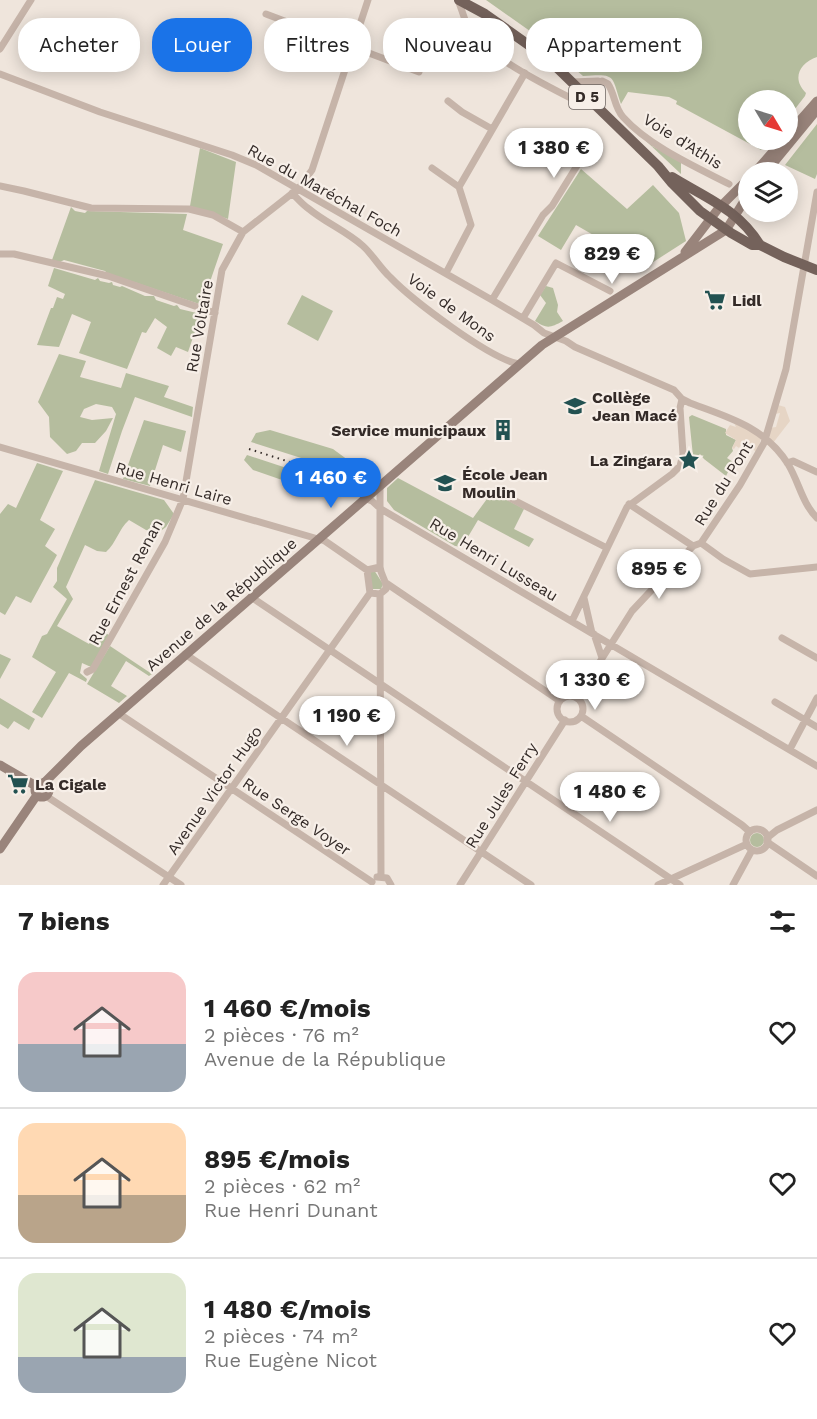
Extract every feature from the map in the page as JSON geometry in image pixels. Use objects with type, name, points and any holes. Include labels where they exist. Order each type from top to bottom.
[{"type":"main road","name":"D 5","points":[[458,0],[485,14],[547,58],[711,219],[752,245],[760,245]]},
{"type":"main road","points":[[798,123],[817,101]]},
{"type":"main road","points":[[774,162],[817,110]]},
{"type":"main road","points":[[764,162],[774,150]]},
{"type":"main road","name":"D 5","points":[[666,174],[736,215],[760,245],[817,270]]},
{"type":"main road","points":[[684,254],[722,205],[738,189]]},
{"type":"main road","name":"Avenue de la République","points":[[0,849],[41,790],[81,746],[380,484],[519,364],[555,337],[684,254],[726,230],[738,212]]},
{"type":"main road","points":[[0,765],[41,790]]},
{"type":"street","points":[[0,49],[31,0]]},
{"type":"street","name":"Rue Voltaire","points":[[362,18],[368,0]]},
{"type":"street","points":[[458,0],[466,22],[481,42],[525,73],[584,105],[592,101],[592,88],[598,81]]},
{"type":"street","points":[[266,14],[276,18]]},
{"type":"street","name":"Rue Voltaire","points":[[183,499],[222,270],[243,232],[296,191],[314,166],[344,72]]},
{"type":"street","points":[[459,187],[525,73]]},
{"type":"street","name":"Rue du Maréchal Foch","points":[[0,74],[100,112],[232,155],[446,273],[523,318],[544,333],[674,390],[682,399],[749,426],[765,437],[787,463],[808,509],[817,518]]},
{"type":"street","points":[[572,82],[598,81]]},
{"type":"street","name":"Voie d'Athis","points":[[598,81],[608,84],[616,107],[623,117],[645,136],[729,184]]},
{"type":"street","points":[[448,101],[492,129]]},
{"type":"street","points":[[492,300],[543,215],[552,206],[583,156]]},
{"type":"street","points":[[432,168],[459,187],[471,225],[446,273]]},
{"type":"street","points":[[0,186],[91,208],[189,209],[213,215],[243,232]]},
{"type":"street","name":"Voie de Mons","points":[[296,191],[309,210],[335,225],[363,246],[389,276],[418,301],[481,346],[510,362],[519,364]]},
{"type":"street","name":"Rue du Pont","points":[[701,543],[740,485],[764,443],[786,369],[817,192]]},
{"type":"street","points":[[0,254],[14,254],[108,276],[214,314]]},
{"type":"street","points":[[523,318],[556,263],[610,291]]},
{"type":"street","points":[[572,621],[629,504],[680,466],[683,454],[680,408],[682,399]]},
{"type":"street","name":"Rue Henri Laire","points":[[0,447],[317,539],[327,543],[367,570]]},
{"type":"street","points":[[787,463],[793,461],[817,472]]},
{"type":"street","points":[[380,484],[380,567],[386,583],[560,701]]},
{"type":"street","points":[[496,491],[607,548]]},
{"type":"street","name":"Rue Henri Lusseau","points":[[364,498],[817,766]]},
{"type":"street","name":"Rue Ernest Renan","points":[[87,672],[93,669],[159,552],[183,499]]},
{"type":"street","points":[[629,504],[693,546]]},
{"type":"street","points":[[577,698],[632,611],[693,546],[701,543],[750,574],[817,567]]},
{"type":"street","points":[[380,567],[367,570],[370,593],[380,594],[386,589],[386,583]]},
{"type":"street","name":"Avenue Victor Hugo","points":[[163,885],[370,593]]},
{"type":"street","points":[[380,594],[381,876]]},
{"type":"street","points":[[251,597],[680,885]]},
{"type":"street","points":[[584,598],[602,658]]},
{"type":"street","points":[[782,638],[817,658]]},
{"type":"street","points":[[185,654],[531,885]]},
{"type":"street","points":[[567,697],[577,698],[582,705],[581,716],[575,721],[565,720],[558,712],[560,701],[567,697]]},
{"type":"street","points":[[789,749],[817,698]]},
{"type":"street","points":[[776,702],[817,727]]},
{"type":"street","name":"Rue Serge Voyer","points":[[118,713],[372,883]]},
{"type":"street","points":[[581,716],[750,832],[759,830],[764,832],[767,840],[817,876]]},
{"type":"street","name":"Rue Jules Ferry","points":[[460,885],[565,720]]},
{"type":"street","points":[[41,790],[181,885]]},
{"type":"street","points":[[750,832],[747,844],[753,850],[762,850],[767,840],[777,830],[817,810]]},
{"type":"street","points":[[658,885],[747,844]]},
{"type":"street","points":[[733,885],[753,850]]},
{"type":"street","points":[[372,883],[381,876]]},
{"type":"street","points":[[381,876],[387,878],[392,885]]},
{"type":"green space","points":[[486,0],[817,0],[817,57],[802,67],[798,77],[806,93],[798,105],[798,90],[738,90],[738,138],[676,104],[677,101],[669,97],[628,92],[621,104],[611,78],[602,75],[583,76],[578,72],[702,72],[702,18],[526,18],[526,28]]},
{"type":"green space","points":[[817,124],[817,174],[815,179],[798,171],[798,162],[787,162]]},
{"type":"green space","points":[[646,141],[681,161],[681,174]]},
{"type":"green space","points":[[200,148],[236,162],[228,219],[190,206]]},
{"type":"green space","points":[[581,169],[627,209],[653,185],[679,213],[686,241],[647,266],[576,225],[561,250],[538,236]]},
{"type":"green space","points":[[71,207],[75,211],[85,213],[87,211],[187,214],[183,230],[223,244],[202,305],[105,271],[64,260],[60,262],[52,260]]},
{"type":"green space","points":[[54,268],[95,280],[98,278],[100,281],[112,282],[113,285],[122,286],[145,296],[154,296],[156,300],[201,314],[188,352],[176,347],[171,356],[157,348],[167,327],[155,318],[146,333],[142,332],[127,369],[79,353],[91,322],[72,314],[59,347],[37,345],[57,297],[63,299],[65,294],[48,286]]},
{"type":"green space","points":[[546,286],[553,288],[558,305],[557,312],[563,321],[549,327],[535,321],[546,303],[540,295]]},
{"type":"green space","points":[[302,295],[333,311],[318,341],[287,324]]},
{"type":"green space","points":[[59,354],[86,361],[80,377],[121,388],[126,373],[169,386],[164,397],[193,407],[192,417],[135,397],[108,474],[99,471],[116,414],[112,407],[96,404],[84,409],[80,417],[92,420],[113,418],[106,431],[95,443],[82,443],[76,451],[67,454],[50,437],[49,417],[38,402]]},
{"type":"green space","points":[[692,415],[726,429],[726,435],[736,440],[733,451],[727,458],[733,462],[726,476],[700,454],[697,457],[693,456],[689,417]]},
{"type":"green space","points":[[144,420],[186,431],[181,452],[163,445],[150,486],[123,479]]},
{"type":"green space","points":[[270,430],[333,449],[352,463],[342,492],[331,497],[253,470],[244,460],[247,455],[338,487],[342,471],[251,442],[256,433]]},
{"type":"green space","points":[[37,463],[63,471],[40,520],[55,529],[45,546],[57,555],[31,603],[16,596],[5,615],[0,612],[0,514],[8,504],[16,508]]},
{"type":"green space","points":[[398,478],[473,518],[492,492],[524,509],[514,529],[534,539],[529,547],[478,520],[462,547],[455,546],[394,510],[387,501],[387,488]]},
{"type":"green space","points":[[95,480],[164,500],[174,514],[166,527],[158,533],[146,530],[129,520],[106,552],[97,551],[85,545],[66,587],[73,599],[57,626],[89,644],[98,629],[109,635],[91,667],[82,663],[80,673],[87,679],[86,682],[69,673],[42,718],[32,712],[56,672],[32,657],[42,636],[47,634],[67,599],[53,587],[57,581],[57,568]]},
{"type":"green space","points":[[374,570],[383,584],[381,589],[372,589],[369,573]]},
{"type":"green space","points":[[110,646],[152,674],[149,676],[126,661],[111,686],[127,696],[119,703],[87,684]]},
{"type":"green space","points":[[0,654],[11,659],[0,679]]},
{"type":"green space","points":[[0,698],[35,719],[29,730],[14,721],[8,729],[0,724]]},
{"type":"green space","points":[[757,833],[762,835],[764,840],[762,845],[757,847],[752,845],[750,840],[752,835]]},
{"type":"shaded area","points":[[778,405],[785,407],[790,421],[773,443],[769,436],[770,428],[776,427],[780,413],[775,414]]},
{"type":"shaded area","points":[[734,423],[761,439],[757,452],[742,443],[739,448],[736,446],[732,448],[736,440],[725,433],[730,425],[736,427]]},
{"type":"railway","points":[[249,449],[340,478]]},
{"type":"place","name":"Lidl","points":[[715,300]]},
{"type":"place","name":"Collège Jean Macé","points":[[575,406]]},
{"type":"place","name":"Service municipaux","points":[[503,430]]},
{"type":"place","name":"La Zingara","points":[[689,460]]},
{"type":"place","name":"École Jean Moulin","points":[[445,483]]},
{"type":"place","name":"La Cigale","points":[[18,784]]}]
